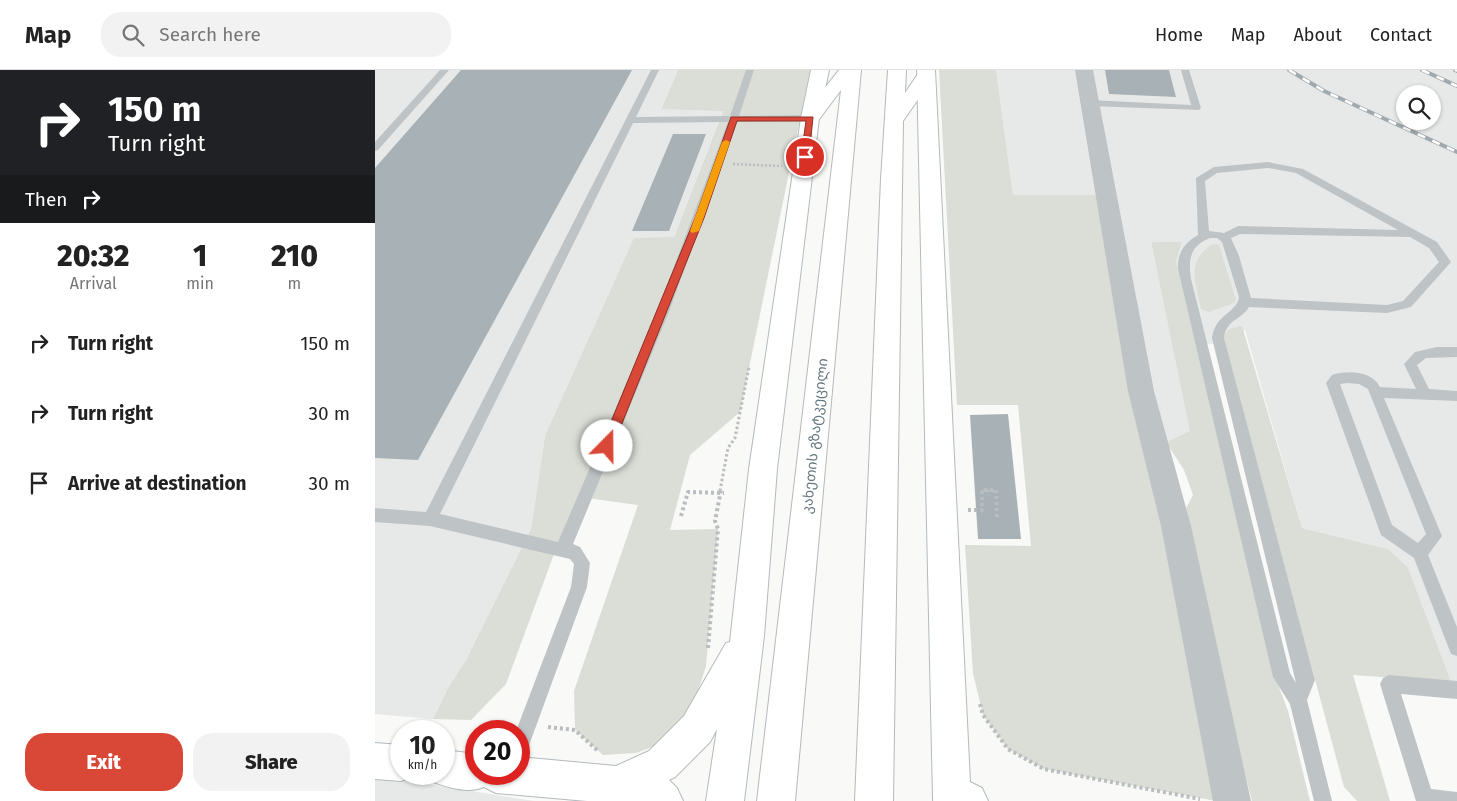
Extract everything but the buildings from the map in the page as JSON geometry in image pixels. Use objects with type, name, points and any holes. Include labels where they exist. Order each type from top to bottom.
[{"type":"main road","points":[[725,801],[747,636],[763,469],[810,118],[819,70]]},
{"type":"main road","points":[[810,118],[850,70]]},
{"type":"main road","name":"კახეთის გზატკეცილი","points":[[776,801],[850,70]]},
{"type":"main road","points":[[874,801],[891,179],[897,70]]},
{"type":"main road","points":[[895,120],[926,72]]},
{"type":"main road","points":[[926,72],[934,296],[958,800]]},
{"type":"main road","points":[[530,769],[610,770],[662,764],[697,728],[721,688],[747,636]]},
{"type":"main road","points":[[375,761],[390,763]]},
{"type":"main road","points":[[610,770],[655,792],[664,801]]},
{"type":"street","points":[[1084,70],[1141,391],[1175,526],[1233,801]]},
{"type":"lane","points":[[375,148],[445,70]]},
{"type":"lane","points":[[430,519],[655,70]]},
{"type":"lane","points":[[563,549],[586,499],[700,218],[750,70]]},
{"type":"lane","points":[[1090,103],[1196,108],[1185,70]]},
{"type":"lane","points":[[631,120],[810,118]]},
{"type":"lane","points":[[1204,236],[1200,180],[1215,170],[1268,165],[1299,171],[1433,245],[1445,262],[1407,304],[1387,309],[1245,302]]},
{"type":"lane","points":[[1225,237],[1238,230],[1413,234]]},
{"type":"lane","points":[[1298,700],[1306,680],[1218,338],[1219,327],[1225,319],[1242,308],[1245,302],[1228,241],[1225,237],[1214,234],[1204,236],[1185,252],[1185,279],[1282,678],[1298,700],[1323,801]]},
{"type":"lane","points":[[1425,394],[1410,364],[1415,356],[1428,351],[1457,352]]},
{"type":"lane","points":[[1419,553],[1434,536],[1376,392],[1373,386],[1365,379],[1337,378],[1333,383],[1386,530],[1419,553],[1457,648]]},
{"type":"lane","points":[[1376,392],[1457,396]]},
{"type":"lane","points":[[375,515],[430,519],[554,549],[575,552],[581,563],[579,586],[529,720]]},
{"type":"lane","points":[[1457,690],[1389,684],[1424,798],[1457,801]]},
{"type":"path","points":[[719,163],[790,166]]},
{"type":"path","points":[[707,657],[718,529],[715,521],[722,493],[728,448],[735,438]]},
{"type":"path","points":[[964,517],[964,509],[982,510],[982,490],[996,490],[997,517]]},
{"type":"path","points":[[681,516],[687,492],[722,493]]},
{"type":"path","points":[[979,698],[983,715],[1008,749],[1044,769],[1208,801]]},
{"type":"path","points":[[530,725],[575,730],[610,770]]},
{"type":"shaded area","points":[[375,70],[678,70],[661,108],[723,110],[674,237],[545,436],[531,529],[466,660],[448,688],[433,719],[375,714]]},
{"type":"shaded area","points":[[678,70],[810,70],[740,412],[690,455],[670,530],[718,529],[706,666],[691,713],[660,744],[636,753],[603,755],[575,730],[574,691],[638,505],[579,497],[557,546],[506,684],[471,720],[433,719],[448,688],[466,660],[531,529],[545,436],[634,238],[674,237],[723,111],[661,109]]},
{"type":"shaded area","points":[[939,70],[996,70],[1013,195],[1099,195],[1216,801],[1044,769],[1008,749],[983,715],[973,673],[965,545],[1031,546],[1018,405],[957,405]]},
{"type":"shaded area","points":[[996,70],[1457,70],[1457,682],[1451,682],[1388,549],[1302,528],[1245,330],[1225,345],[1196,343],[1176,261],[1181,242],[1151,243],[1191,431],[1166,442],[1099,195],[1013,195]]},
{"type":"shaded area","points":[[1151,242],[1182,242],[1176,261],[1277,682],[1288,711],[1310,801],[1252,801],[1180,520],[1193,495],[1184,470],[1166,442],[1190,431]]},
{"type":"shaded area","points":[[1213,244],[1219,245],[1236,300],[1234,303],[1209,312],[1201,309],[1195,273],[1199,258]]},
{"type":"shaded area","points":[[1242,326],[1302,528],[1388,549],[1408,568],[1451,682],[1353,675],[1390,801],[1357,801],[1344,787],[1225,345],[1224,336],[1229,329]]},
{"type":"shaded area","points":[[375,777],[390,778],[390,785],[433,785],[534,801],[375,801]]},
{"type":"railway","points":[[1289,70],[1324,91],[1457,152]]},
{"type":"railway","points":[[1422,70],[1457,86]]},
{"type":"slow traffic","points":[[695,231],[726,142]]},
{"type":"route","points":[[607,446],[700,218],[734,119],[810,118],[805,157]]}]
